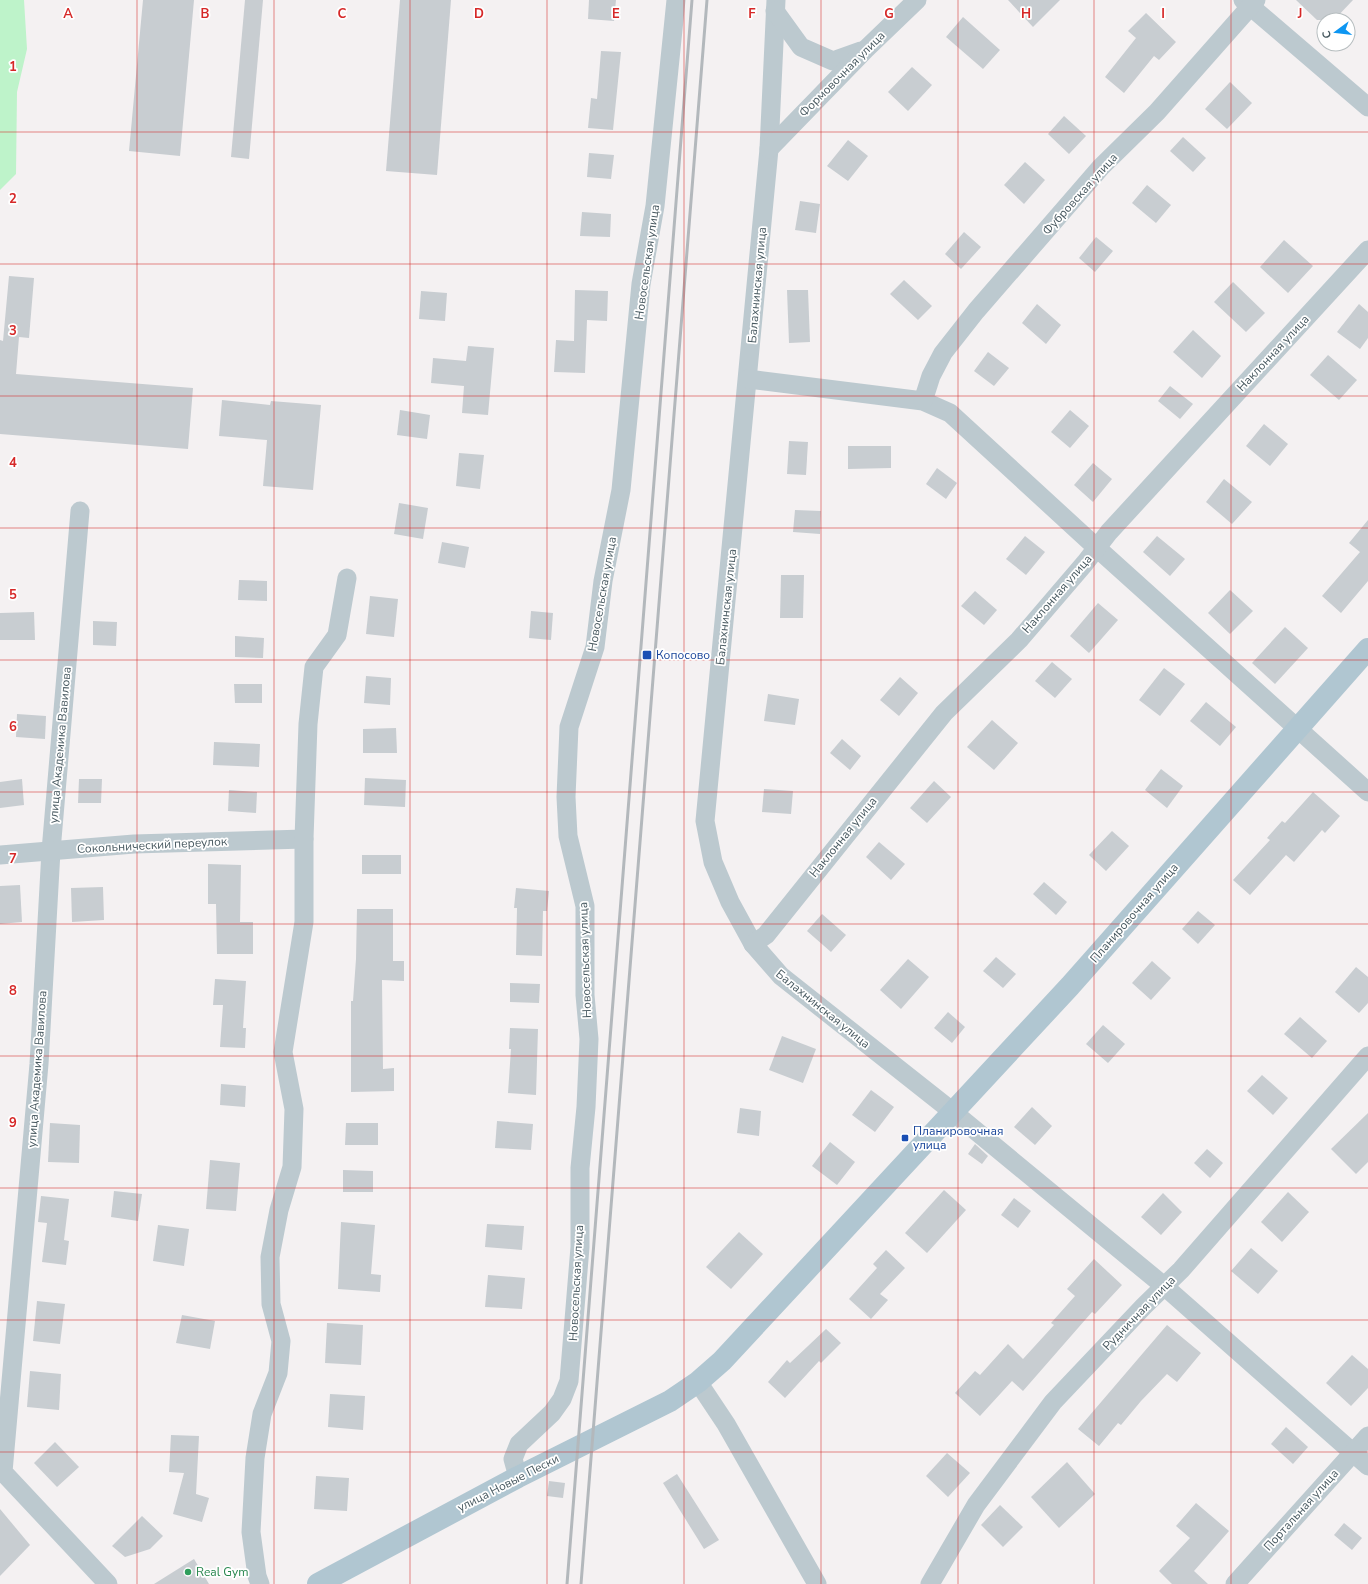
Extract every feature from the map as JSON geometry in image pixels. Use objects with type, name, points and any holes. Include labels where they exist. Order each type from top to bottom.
[{"type":"main road","name":"Планировочная улица","points":[[698,1382],[727,1356],[1070,986],[1368,649]]},
{"type":"main road","name":"улица Новые Пески","points":[[318,1584],[518,1477],[670,1401],[698,1382]]},
{"type":"street","name":"Новосельская улица","points":[[518,1477],[513,1459],[518,1444],[552,1413],[562,1399],[569,1381],[580,1247],[580,1168],[586,1107],[589,1039],[585,995],[584,906],[568,836],[566,797],[569,727],[595,647],[603,581],[621,490],[641,284],[655,206],[676,0]]},
{"type":"street","name":"Формовочная улица","points":[[769,149],[866,49],[917,0]]},
{"type":"street","points":[[1250,2],[1368,107]]},
{"type":"street","name":"Фубровская улица","points":[[923,401],[931,376],[943,353],[976,311],[1102,167],[1157,112],[1250,2]]},
{"type":"street","points":[[775,5],[801,47],[833,61],[866,49]]},
{"type":"street","name":"Балахнинская улица","points":[[775,5],[769,149],[705,821],[713,862],[730,902],[753,944],[781,976],[953,1112],[1164,1286],[1368,1466]]},
{"type":"street","name":"Наклонная улица","points":[[753,944],[766,935],[944,713],[1018,640],[1109,532],[1368,250]]},
{"type":"street","points":[[748,380],[923,401],[950,413],[1097,548],[1298,727],[1368,792]]},
{"type":"street","name":"улица Академика Вавилова","points":[[80,511],[51,851],[38,1064],[3,1472],[108,1584]]},
{"type":"street","points":[[260,1584],[257,1576],[250,1532],[255,1458],[262,1414],[278,1373],[282,1341],[271,1304],[270,1257],[279,1210],[292,1167],[294,1109],[283,1052],[304,922],[304,839],[308,724],[314,667],[337,635],[347,578]]},
{"type":"street","name":"Сокольнический переулок","points":[[0,856],[134,844],[304,839]]},
{"type":"street","name":"Рудничная улица","points":[[930,1584],[976,1505],[1053,1402],[1181,1270],[1368,1056]]},
{"type":"street","points":[[698,1382],[726,1424],[817,1584]]},
{"type":"street","name":"Портальная улица","points":[[1235,1584],[1368,1436]]},
{"type":"green space","points":[[0,0],[24,0],[27,49],[17,92],[16,174],[0,190]]},
{"type":"building","points":[[143,0],[194,0],[180,156],[129,151]]},
{"type":"building","points":[[245,0],[263,0],[249,159],[231,157]]},
{"type":"building","points":[[400,0],[451,0],[437,175],[386,171]]},
{"type":"building","points":[[589,0],[616,0],[614,21],[588,19]]},
{"type":"building","points":[[1008,0],[1060,0],[1033,27]]},
{"type":"building","points":[[1296,0],[1353,0],[1342,12],[1316,12],[1316,19]]},
{"type":"building","points":[[1146,13],[1176,42],[1159,60],[1154,56],[1124,93],[1105,77],[1136,38],[1128,31]]},
{"type":"building","points":[[963,17],[1000,50],[983,69],[946,37]]},
{"type":"building","points":[[601,51],[621,52],[613,130],[588,128],[591,98],[597,99]]},
{"type":"building","points":[[912,67],[932,85],[908,111],[888,92]]},
{"type":"building","points":[[1230,82],[1252,103],[1227,129],[1205,109]]},
{"type":"building","points":[[1064,116],[1086,136],[1069,154],[1048,134]]},
{"type":"building","points":[[1183,137],[1206,158],[1193,172],[1170,151]]},
{"type":"building","points":[[848,140],[868,156],[848,181],[827,166]]},
{"type":"building","points":[[589,153],[614,155],[611,179],[587,177]]},
{"type":"building","points":[[1025,162],[1045,180],[1024,204],[1004,185]]},
{"type":"building","points":[[1147,185],[1171,205],[1156,223],[1132,203]]},
{"type":"building","points":[[800,201],[820,204],[816,233],[795,230]]},
{"type":"building","points":[[582,212],[611,214],[610,237],[580,236]]},
{"type":"building","points":[[964,232],[981,247],[961,269],[945,254]]},
{"type":"building","points":[[1096,237],[1113,251],[1095,272],[1079,258]]},
{"type":"building","points":[[1284,240],[1313,266],[1288,293],[1260,267]]},
{"type":"building","points":[[9,276],[34,278],[29,338],[19,337],[16,374],[193,388],[188,449],[0,434],[0,340],[3,341]]},
{"type":"building","points":[[904,280],[932,306],[918,320],[890,294]]},
{"type":"building","points":[[1233,282],[1265,313],[1246,332],[1214,302]]},
{"type":"building","points":[[575,290],[608,291],[607,321],[587,320],[585,373],[554,372],[556,340],[574,341]]},
{"type":"building","points":[[787,290],[808,290],[810,342],[789,343]]},
{"type":"building","points":[[421,291],[447,293],[445,321],[419,319]]},
{"type":"building","points":[[1037,304],[1061,325],[1046,344],[1022,323]]},
{"type":"building","points":[[1359,304],[1368,312],[1368,338],[1360,349],[1337,332]]},
{"type":"building","points":[[1193,330],[1221,356],[1202,378],[1173,352]]},
{"type":"building","points":[[468,346],[494,348],[488,415],[462,413],[464,386],[431,383],[433,358],[466,361]]},
{"type":"building","points":[[988,352],[1009,368],[994,386],[974,371]]},
{"type":"building","points":[[1328,355],[1357,380],[1339,400],[1310,375]]},
{"type":"building","points":[[1170,386],[1193,404],[1180,419],[1158,401]]},
{"type":"building","points":[[222,400],[270,405],[271,401],[321,405],[313,490],[263,486],[267,440],[219,436]]},
{"type":"building","points":[[400,410],[430,415],[427,439],[397,435]]},
{"type":"building","points":[[1070,410],[1089,426],[1070,448],[1051,432]]},
{"type":"building","points":[[1264,424],[1288,444],[1270,466],[1246,446]]},
{"type":"building","points":[[789,441],[808,442],[806,475],[787,474]]},
{"type":"building","points":[[848,446],[891,446],[891,468],[848,469]]},
{"type":"building","points":[[459,453],[484,455],[480,489],[456,486]]},
{"type":"building","points":[[1093,463],[1112,479],[1093,502],[1074,485]]},
{"type":"building","points":[[937,468],[957,483],[946,499],[926,484]]},
{"type":"building","points":[[1224,479],[1252,502],[1232,524],[1206,502]]},
{"type":"building","points":[[399,503],[428,508],[423,539],[394,534]]},
{"type":"building","points":[[795,510],[821,511],[820,534],[793,532]]},
{"type":"building","points":[[1368,520],[1368,581],[1341,613],[1322,596],[1360,552],[1349,543]]},
{"type":"building","points":[[1025,536],[1045,552],[1026,575],[1006,559]]},
{"type":"building","points":[[1157,536],[1185,559],[1170,576],[1143,552]]},
{"type":"building","points":[[442,542],[469,547],[465,568],[438,563]]},
{"type":"building","points":[[781,575],[804,575],[803,618],[780,618]]},
{"type":"building","points":[[239,580],[267,581],[267,601],[238,600]]},
{"type":"building","points":[[1230,590],[1253,611],[1230,634],[1208,613]]},
{"type":"building","points":[[975,591],[997,610],[984,625],[961,606]]},
{"type":"building","points":[[370,596],[398,599],[394,637],[366,634]]},
{"type":"building","points":[[1098,603],[1118,620],[1089,653],[1070,636]]},
{"type":"building","points":[[531,611],[553,613],[551,640],[529,638]]},
{"type":"building","points":[[34,612],[35,640],[0,640],[0,613]]},
{"type":"building","points":[[93,621],[117,622],[116,646],[93,645]]},
{"type":"building","points":[[1285,627],[1308,648],[1275,684],[1252,663]]},
{"type":"building","points":[[235,636],[264,638],[263,658],[235,657]]},
{"type":"building","points":[[1052,662],[1072,679],[1055,698],[1035,681]]},
{"type":"building","points":[[1164,668],[1185,684],[1160,716],[1139,700]]},
{"type":"building","points":[[366,676],[391,678],[390,705],[364,703]]},
{"type":"building","points":[[900,677],[918,693],[899,716],[880,700]]},
{"type":"building","points":[[234,684],[262,684],[262,703],[235,703]]},
{"type":"building","points":[[768,694],[799,699],[795,725],[764,721]]},
{"type":"building","points":[[1206,702],[1236,727],[1220,746],[1190,721]]},
{"type":"building","points":[[17,714],[46,716],[45,739],[16,737]]},
{"type":"building","points":[[992,720],[1018,743],[994,770],[967,747]]},
{"type":"building","points":[[396,728],[397,753],[363,753],[363,729]]},
{"type":"building","points":[[842,739],[861,756],[850,770],[830,753]]},
{"type":"building","points":[[214,742],[260,744],[259,767],[213,765]]},
{"type":"building","points":[[1161,769],[1183,786],[1167,808],[1145,790]]},
{"type":"building","points":[[365,778],[406,780],[405,807],[364,805]]},
{"type":"building","points":[[22,779],[24,805],[0,808],[0,782]]},
{"type":"building","points":[[79,779],[102,779],[101,803],[78,803]]},
{"type":"building","points":[[934,781],[951,797],[927,823],[910,808]]},
{"type":"building","points":[[764,789],[793,791],[791,814],[762,812]]},
{"type":"building","points":[[229,790],[257,792],[256,813],[228,811]]},
{"type":"building","points":[[1313,792],[1340,816],[1325,833],[1322,830],[1294,862],[1286,855],[1250,895],[1233,880],[1270,840],[1267,838],[1282,821],[1285,823]]},
{"type":"building","points":[[1112,831],[1129,846],[1106,871],[1089,855]]},
{"type":"building","points":[[879,842],[905,864],[891,880],[866,857]]},
{"type":"building","points":[[362,855],[401,855],[401,874],[362,874]]},
{"type":"building","points":[[208,864],[241,865],[240,922],[253,922],[253,954],[217,954],[216,904],[208,904]]},
{"type":"building","points":[[1044,882],[1067,902],[1056,915],[1033,894]]},
{"type":"building","points":[[20,885],[22,922],[0,924],[0,886]]},
{"type":"building","points":[[103,887],[104,920],[72,922],[71,888]]},
{"type":"building","points":[[516,888],[549,891],[547,911],[543,911],[542,956],[516,955],[517,908],[514,908]]},
{"type":"building","points":[[357,909],[393,909],[393,961],[404,961],[404,981],[382,980],[383,1069],[394,1068],[394,1091],[351,1092],[351,1001],[353,1001],[356,959]]},
{"type":"building","points":[[1198,911],[1215,925],[1198,944],[1182,929]]},
{"type":"building","points":[[822,914],[846,935],[831,952],[807,931]]},
{"type":"building","points":[[996,957],[1016,974],[1003,988],[983,971]]},
{"type":"building","points":[[908,959],[929,977],[901,1009],[880,990]]},
{"type":"building","points":[[1152,961],[1171,978],[1151,1000],[1132,983]]},
{"type":"building","points":[[1356,967],[1368,977],[1368,1003],[1359,1013],[1335,992]]},
{"type":"building","points":[[215,979],[246,981],[243,1028],[246,1028],[245,1048],[220,1047],[223,1005],[213,1005]]},
{"type":"building","points":[[510,983],[540,984],[539,1003],[510,1002]]},
{"type":"building","points":[[948,1012],[965,1027],[952,1043],[934,1028]]},
{"type":"building","points":[[1300,1017],[1327,1041],[1312,1058],[1284,1034]]},
{"type":"building","points":[[1103,1025],[1125,1044],[1108,1063],[1086,1044]]},
{"type":"building","points":[[510,1028],[538,1029],[536,1095],[508,1093],[511,1049],[509,1049]]},
{"type":"building","points":[[782,1036],[816,1049],[803,1083],[769,1070]]},
{"type":"building","points":[[1262,1075],[1288,1098],[1273,1115],[1247,1091]]},
{"type":"building","points":[[221,1084],[246,1086],[245,1107],[220,1105]]},
{"type":"building","points":[[871,1090],[894,1107],[875,1132],[852,1115]]},
{"type":"building","points":[[1032,1107],[1052,1126],[1035,1145],[1014,1127]]},
{"type":"building","points":[[740,1108],[761,1111],[759,1136],[737,1133]]},
{"type":"building","points":[[1368,1113],[1368,1162],[1356,1174],[1331,1149]]},
{"type":"building","points":[[497,1121],[533,1124],[531,1150],[495,1148]]},
{"type":"building","points":[[50,1123],[80,1125],[79,1163],[48,1162]]},
{"type":"building","points":[[346,1123],[378,1123],[378,1145],[345,1145]]},
{"type":"building","points":[[830,1142],[855,1162],[837,1185],[812,1166]]},
{"type":"building","points":[[975,1144],[988,1156],[982,1164],[968,1154]]},
{"type":"building","points":[[1207,1149],[1223,1163],[1210,1178],[1194,1163]]},
{"type":"building","points":[[210,1160],[240,1163],[236,1211],[206,1209]]},
{"type":"building","points":[[343,1170],[373,1171],[373,1192],[343,1192]]},
{"type":"building","points":[[944,1190],[966,1210],[927,1253],[905,1233]]},
{"type":"building","points":[[114,1191],[142,1194],[138,1221],[111,1217]]},
{"type":"building","points":[[1288,1192],[1309,1212],[1282,1242],[1261,1222]]},
{"type":"building","points":[[1163,1193],[1182,1212],[1161,1235],[1141,1217]]},
{"type":"building","points":[[41,1196],[69,1199],[64,1240],[69,1241],[66,1265],[42,1262],[47,1223],[38,1222]]},
{"type":"building","points":[[1014,1198],[1031,1211],[1018,1228],[1001,1215]]},
{"type":"building","points":[[341,1222],[375,1225],[371,1274],[381,1275],[380,1292],[338,1289]]},
{"type":"building","points":[[487,1224],[524,1226],[522,1250],[485,1247]]},
{"type":"building","points":[[158,1225],[189,1229],[184,1266],[153,1261]]},
{"type":"building","points":[[739,1232],[763,1254],[731,1289],[706,1267]]},
{"type":"building","points":[[1251,1248],[1278,1271],[1258,1294],[1231,1271]]},
{"type":"building","points":[[886,1250],[905,1268],[880,1294],[888,1300],[871,1319],[849,1299],[877,1268],[873,1264]]},
{"type":"building","points":[[1094,1259],[1122,1285],[1095,1314],[1092,1312],[1023,1391],[1012,1381],[980,1416],[955,1393],[975,1371],[980,1375],[1008,1344],[1023,1359],[1054,1325],[1051,1323],[1075,1296],[1067,1289]]},
{"type":"building","points":[[488,1275],[525,1278],[522,1309],[485,1307]]},
{"type":"building","points":[[37,1301],[65,1304],[60,1344],[33,1341]]},
{"type":"building","points":[[182,1315],[215,1321],[210,1349],[176,1343]]},
{"type":"building","points":[[327,1323],[363,1325],[361,1365],[325,1363]]},
{"type":"building","points":[[1167,1325],[1201,1353],[1177,1382],[1167,1374],[1141,1401],[1121,1425],[1118,1423],[1099,1446],[1078,1429]]},
{"type":"building","points":[[826,1329],[841,1343],[821,1363],[819,1361],[785,1398],[768,1382],[787,1360],[790,1363]]},
{"type":"building","points":[[1352,1355],[1368,1369],[1368,1388],[1351,1406],[1326,1383]]},
{"type":"building","points":[[30,1371],[61,1374],[59,1410],[27,1407]]},
{"type":"building","points":[[330,1394],[365,1396],[363,1430],[328,1427]]},
{"type":"building","points":[[1286,1427],[1308,1447],[1293,1464],[1271,1444]]},
{"type":"building","points":[[171,1435],[199,1436],[196,1494],[209,1498],[202,1522],[173,1514],[184,1473],[169,1472]]},
{"type":"building","points":[[55,1442],[79,1467],[57,1487],[34,1463]]},
{"type":"building","points":[[947,1453],[970,1473],[948,1497],[926,1476]]},
{"type":"building","points":[[1067,1462],[1095,1494],[1059,1528],[1031,1497]]},
{"type":"building","points":[[677,1474],[719,1540],[704,1549],[663,1483]]},
{"type":"building","points":[[316,1476],[349,1478],[347,1511],[314,1509]]},
{"type":"building","points":[[549,1481],[565,1483],[563,1498],[547,1496]]},
{"type":"building","points":[[1196,1503],[1229,1531],[1194,1571],[1208,1584],[1172,1584],[1159,1571],[1190,1538],[1176,1526]]},
{"type":"building","points":[[1000,1505],[1023,1527],[1003,1547],[981,1525]]},
{"type":"building","points":[[0,1509],[30,1545],[0,1576]]},
{"type":"building","points":[[142,1516],[163,1536],[150,1549],[125,1557],[112,1546]]},
{"type":"building","points":[[1344,1523],[1362,1538],[1352,1550],[1334,1535]]},
{"type":"building","name":"Real Gym","points":[[194,1559],[209,1584],[154,1584]]},
{"type":"railway","points":[[567,1584],[692,0]]},
{"type":"railway","points":[[581,1584],[707,0]]},
{"type":"place","name":"Копосово","points":[[647,655]]},
{"type":"place","name":"Планировочная улица","points":[[905,1138]]},
{"type":"place","name":"Real Gym","points":[[188,1572]]}]
